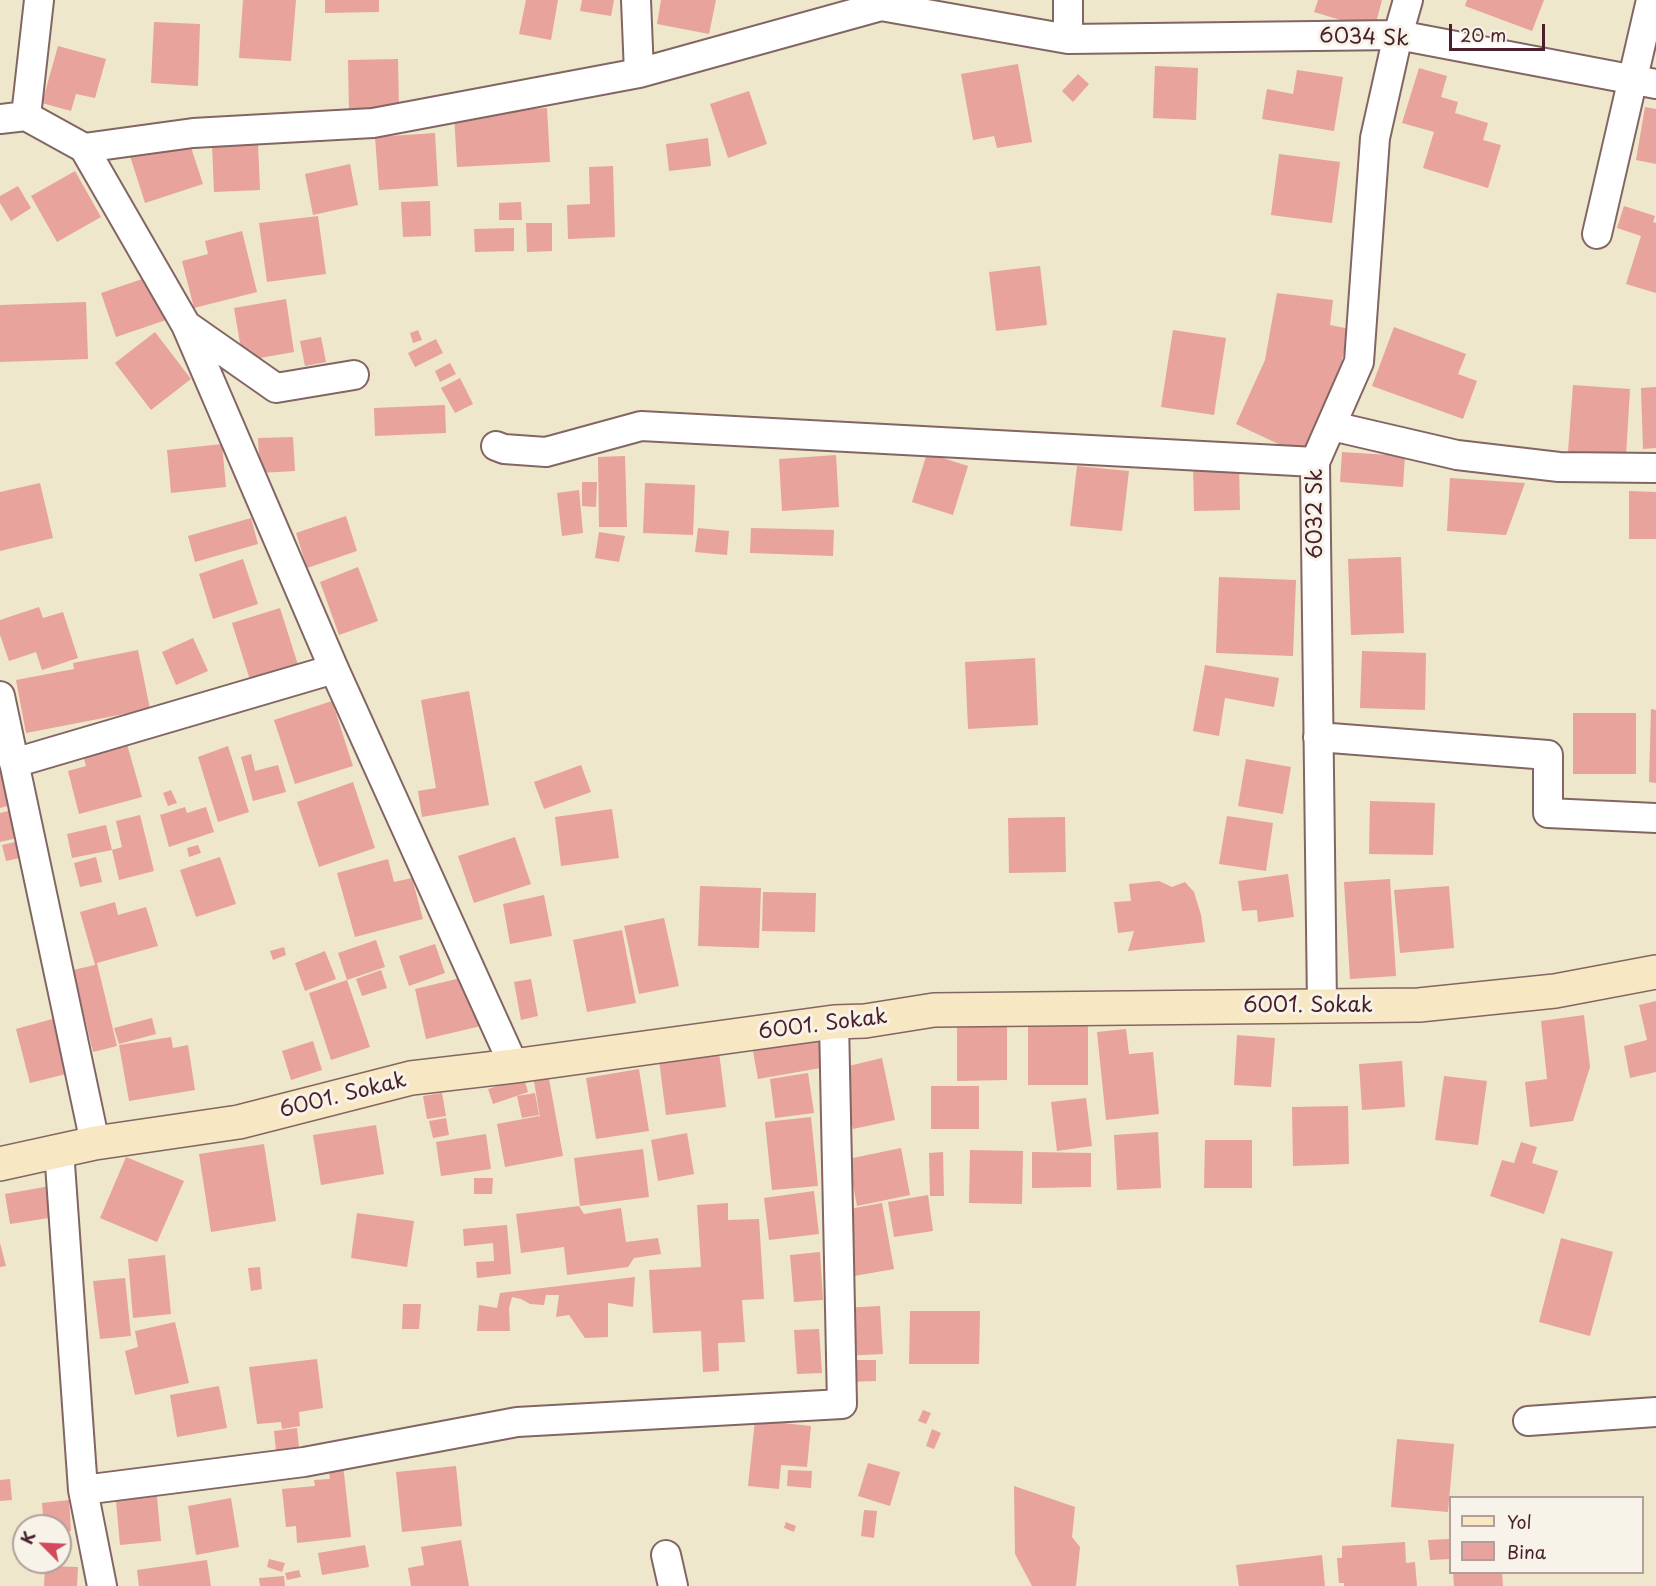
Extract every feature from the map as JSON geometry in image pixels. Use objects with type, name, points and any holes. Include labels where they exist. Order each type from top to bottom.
[{"type":"street","points":[[39,0],[13,118],[84,148],[186,325],[334,669],[514,1066]]},
{"type":"street","points":[[636,0],[639,72]]},
{"type":"street","points":[[1068,0],[1068,39]]},
{"type":"street","name":"6032 Sk","points":[[1322,1005],[1315,462],[1359,362],[1375,138],[1408,0]]},
{"type":"street","points":[[1598,234],[1645,82],[1651,0]]},
{"type":"street","name":"6034 Sk","points":[[84,148],[193,133],[373,123],[639,72],[881,6],[1068,39],[1398,35],[1645,82]]},
{"type":"street","points":[[186,325],[276,388],[354,375]]},
{"type":"street","points":[[496,446],[504,449],[546,452],[641,426],[1315,462]]},
{"type":"street","points":[[1332,426],[1457,455],[1559,467],[1656,468]]},
{"type":"street","points":[[14,763],[334,669]]},
{"type":"street","points":[[0,696],[95,1143]]},
{"type":"street","points":[[1317,737],[1548,754],[1548,813],[1656,818]]},
{"type":"street","name":"6001. Sokak","points":[[0,1164],[95,1143],[239,1122],[411,1078],[834,1022],[865,1021],[934,1010],[1419,1005],[1555,991],[1656,972]]},
{"type":"street","points":[[83,1490],[304,1462],[517,1422],[842,1404],[834,1022]]},
{"type":"street","points":[[59,1150],[83,1490],[102,1586]]},
{"type":"street","points":[[1528,1421],[1656,1412]]},
{"type":"street","points":[[666,1556],[673,1586]]},
{"type":"building","points":[[243,0],[296,0],[291,61],[239,58]]},
{"type":"building","points":[[325,0],[379,0],[379,12],[325,13]]},
{"type":"building","points":[[526,0],[558,0],[551,40],[519,34]]},
{"type":"building","points":[[582,0],[614,0],[611,16],[580,11]]},
{"type":"building","points":[[661,0],[716,0],[709,34],[657,24]]},
{"type":"building","points":[[1318,0],[1382,0],[1374,30],[1314,12]]},
{"type":"building","points":[[1467,0],[1544,0],[1532,31],[1465,6]]},
{"type":"building","points":[[154,22],[200,24],[198,86],[151,83]]},
{"type":"building","points":[[58,46],[106,59],[95,98],[76,94],[71,111],[42,103]]},
{"type":"building","points":[[398,59],[399,111],[349,112],[348,60]]},
{"type":"building","points":[[1018,64],[1032,142],[997,148],[994,136],[973,140],[961,74]]},
{"type":"building","points":[[1155,66],[1198,68],[1196,120],[1153,118]]},
{"type":"building","points":[[1419,68],[1447,76],[1441,97],[1458,102],[1455,113],[1488,123],[1483,140],[1501,145],[1488,188],[1423,168],[1434,132],[1402,123]]},
{"type":"building","points":[[1297,70],[1343,77],[1334,131],[1262,119],[1267,89],[1293,94]]},
{"type":"building","points":[[1078,74],[1089,84],[1073,102],[1062,91]]},
{"type":"building","points":[[749,91],[767,144],[728,158],[710,104]]},
{"type":"building","points":[[1645,107],[1656,109],[1656,164],[1636,160]]},
{"type":"building","points":[[547,108],[550,162],[457,167],[454,113]]},
{"type":"building","points":[[435,133],[438,186],[379,190],[375,137]]},
{"type":"building","points":[[188,138],[203,184],[145,203],[130,156]]},
{"type":"building","points":[[708,138],[711,166],[669,171],[666,144]]},
{"type":"building","points":[[258,143],[260,190],[214,192],[212,145]]},
{"type":"building","points":[[1279,154],[1340,162],[1332,223],[1271,215]]},
{"type":"building","points":[[350,164],[358,205],[313,215],[305,174]]},
{"type":"building","points":[[613,166],[615,237],[568,239],[567,205],[590,204],[589,167]]},
{"type":"building","points":[[75,171],[101,217],[57,242],[31,196]]},
{"type":"building","points":[[18,186],[31,208],[11,221],[0,203],[0,196]]},
{"type":"building","points":[[430,201],[431,236],[403,237],[401,202]]},
{"type":"building","points":[[521,202],[522,220],[499,220],[499,203]]},
{"type":"building","points":[[1624,206],[1655,216],[1653,222],[1656,223],[1656,293],[1626,284],[1641,236],[1617,228]]},
{"type":"building","points":[[318,216],[326,274],[267,282],[259,223]]},
{"type":"building","points":[[526,223],[552,223],[552,251],[527,252]]},
{"type":"building","points":[[514,228],[514,251],[475,252],[474,229]]},
{"type":"building","points":[[242,231],[257,292],[194,308],[182,261],[208,254],[205,241]]},
{"type":"building","points":[[1040,266],[1047,325],[996,331],[989,272]]},
{"type":"building","points":[[154,275],[169,319],[116,337],[101,293]]},
{"type":"building","points":[[1277,293],[1333,300],[1330,325],[1350,329],[1342,360],[1352,365],[1306,457],[1236,424],[1265,360]]},
{"type":"building","points":[[286,299],[294,352],[243,361],[234,308]]},
{"type":"building","points":[[86,302],[88,359],[0,362],[0,305]]},
{"type":"building","points":[[1394,327],[1466,354],[1458,374],[1477,381],[1463,419],[1372,386]]},
{"type":"building","points":[[418,330],[422,340],[413,343],[410,333]]},
{"type":"building","points":[[1173,330],[1226,338],[1214,415],[1161,407]]},
{"type":"building","points":[[155,332],[191,379],[151,410],[115,363]]},
{"type":"building","points":[[321,337],[326,362],[305,366],[300,341]]},
{"type":"building","points":[[436,339],[443,353],[415,367],[408,353]]},
{"type":"building","points":[[450,363],[456,374],[440,382],[435,371]]},
{"type":"building","points":[[460,378],[473,404],[455,413],[441,388]]},
{"type":"building","points":[[1573,385],[1630,389],[1626,456],[1568,452]]},
{"type":"building","points":[[1656,387],[1656,448],[1643,449],[1641,388]]},
{"type":"building","points":[[445,405],[446,433],[375,436],[374,408]]},
{"type":"building","points":[[293,437],[295,471],[260,473],[258,438]]},
{"type":"building","points":[[222,444],[226,487],[171,493],[167,450]]},
{"type":"building","points":[[1342,452],[1405,456],[1403,487],[1340,482]]},
{"type":"building","points":[[927,453],[968,466],[953,515],[912,502]]},
{"type":"building","points":[[836,455],[839,507],[782,511],[779,459]]},
{"type":"building","points":[[625,456],[627,527],[599,527],[598,457]]},
{"type":"building","points":[[1239,464],[1240,510],[1194,511],[1193,465]]},
{"type":"building","points":[[1077,466],[1129,471],[1122,531],[1070,526]]},
{"type":"building","points":[[1450,478],[1525,483],[1506,535],[1447,531]]},
{"type":"building","points":[[582,482],[597,482],[596,507],[582,506]]},
{"type":"building","points":[[40,483],[53,538],[0,551],[0,492]]},
{"type":"building","points":[[645,483],[695,485],[693,535],[643,533]]},
{"type":"building","points":[[579,490],[583,533],[562,536],[557,493]]},
{"type":"building","points":[[1629,491],[1656,492],[1656,539],[1629,539]]},
{"type":"building","points":[[346,516],[357,551],[307,568],[296,533]]},
{"type":"building","points":[[251,518],[258,544],[195,562],[188,536]]},
{"type":"building","points":[[698,528],[729,531],[727,555],[695,552]]},
{"type":"building","points":[[751,528],[834,530],[833,556],[750,553]]},
{"type":"building","points":[[599,532],[625,536],[619,562],[595,558]]},
{"type":"building","points":[[1401,557],[1404,633],[1351,635],[1348,559]]},
{"type":"building","points":[[243,559],[258,604],[213,619],[199,574]]},
{"type":"building","points":[[358,567],[378,621],[339,635],[320,582]]},
{"type":"building","points":[[1219,577],[1296,580],[1293,656],[1216,653]]},
{"type":"building","points":[[39,607],[43,618],[63,612],[78,658],[42,670],[36,652],[9,661],[0,635],[0,620]]},
{"type":"building","points":[[280,608],[299,668],[251,683],[232,623]]},
{"type":"building","points":[[193,638],[208,671],[176,685],[162,652]]},
{"type":"building","points":[[138,650],[150,709],[26,733],[16,680],[74,669],[73,663]]},
{"type":"building","points":[[1362,651],[1426,653],[1425,710],[1360,708]]},
{"type":"building","points":[[1035,658],[1038,725],[968,729],[965,662]]},
{"type":"building","points":[[1205,665],[1279,678],[1274,707],[1225,698],[1219,736],[1193,731]]},
{"type":"building","points":[[469,691],[489,805],[422,817],[418,791],[436,788],[421,700]]},
{"type":"building","points":[[332,701],[353,766],[295,784],[274,720]]},
{"type":"building","points":[[1651,709],[1656,710],[1656,783],[1649,782]]},
{"type":"building","points":[[1573,713],[1636,713],[1636,774],[1573,774]]},
{"type":"building","points":[[127,744],[142,797],[79,814],[68,771],[86,766],[83,755]]},
{"type":"building","points":[[228,746],[249,812],[218,822],[198,757]]},
{"type":"building","points":[[0,753],[15,804],[0,808]]},
{"type":"building","points":[[251,754],[255,771],[278,765],[286,792],[253,801],[241,757]]},
{"type":"building","points":[[1246,759],[1291,767],[1283,814],[1238,806]]},
{"type":"building","points":[[581,765],[591,792],[544,809],[534,782]]},
{"type":"building","points":[[353,782],[375,848],[319,867],[297,802]]},
{"type":"building","points":[[171,790],[177,803],[168,806],[163,793]]},
{"type":"building","points":[[1370,801],[1435,803],[1433,855],[1369,854]]},
{"type":"building","points":[[185,807],[187,813],[206,807],[214,832],[169,847],[160,815]]},
{"type":"building","points":[[20,808],[26,836],[0,842],[0,813]]},
{"type":"building","points":[[612,809],[619,858],[561,866],[555,817]]},
{"type":"building","points":[[140,815],[154,871],[119,880],[112,850],[122,847],[116,821]]},
{"type":"building","points":[[1227,816],[1273,823],[1266,871],[1219,864]]},
{"type":"building","points":[[1065,817],[1066,872],[1009,873],[1008,818]]},
{"type":"building","points":[[106,825],[112,850],[72,858],[67,834]]},
{"type":"building","points":[[515,837],[531,884],[474,903],[458,856]]},
{"type":"building","points":[[20,841],[24,857],[6,861],[2,845]]},
{"type":"building","points":[[198,845],[201,853],[189,857],[187,848]]},
{"type":"building","points":[[96,857],[102,882],[80,887],[74,863]]},
{"type":"building","points":[[220,857],[236,904],[196,917],[180,870]]},
{"type":"building","points":[[388,859],[394,882],[412,878],[423,919],[355,937],[337,873]]},
{"type":"building","points":[[1288,874],[1294,917],[1258,922],[1257,910],[1242,911],[1238,881]]},
{"type":"building","points":[[1390,879],[1396,976],[1350,979],[1344,882]]},
{"type":"building","points":[[1159,881],[1172,887],[1185,882],[1194,892],[1201,915],[1205,942],[1128,951],[1134,931],[1118,933],[1114,902],[1131,901],[1129,884]]},
{"type":"building","points":[[700,886],[761,888],[759,948],[698,946]]},
{"type":"building","points":[[1449,886],[1454,948],[1400,953],[1394,890]]},
{"type":"building","points":[[763,892],[816,893],[815,932],[762,931]]},
{"type":"building","points":[[544,895],[552,936],[510,944],[503,904]]},
{"type":"building","points":[[115,902],[118,915],[146,907],[158,946],[97,963],[117,1046],[93,1052],[73,970],[95,965],[80,912]]},
{"type":"building","points":[[664,918],[679,986],[639,994],[624,926]]},
{"type":"building","points":[[622,930],[636,1003],[587,1012],[573,940]]},
{"type":"building","points":[[376,940],[385,967],[347,980],[338,953]]},
{"type":"building","points":[[435,944],[445,973],[409,986],[399,956]]},
{"type":"building","points":[[284,947],[286,955],[273,960],[270,951]]},
{"type":"building","points":[[325,951],[336,979],[305,991],[295,963]]},
{"type":"building","points":[[381,970],[387,988],[362,996],[356,979]]},
{"type":"building","points":[[469,976],[481,1026],[426,1039],[415,989]]},
{"type":"building","points":[[531,979],[538,1016],[521,1020],[514,982]]},
{"type":"building","points":[[347,980],[370,1047],[331,1060],[309,993]]},
{"type":"building","points":[[1656,1001],[1656,1072],[1630,1078],[1624,1046],[1647,1040],[1639,1005]]},
{"type":"building","points":[[1584,1015],[1590,1067],[1573,1121],[1530,1127],[1525,1082],[1547,1079],[1541,1021]]},
{"type":"building","points":[[56,1018],[70,1073],[30,1083],[16,1029]]},
{"type":"building","points":[[152,1018],[156,1034],[119,1044],[114,1028]]},
{"type":"building","points":[[1028,1019],[1088,1019],[1088,1085],[1028,1085]]},
{"type":"building","points":[[825,1027],[832,1066],[758,1079],[751,1040]]},
{"type":"building","points":[[957,1027],[1007,1027],[1007,1080],[957,1081]]},
{"type":"building","points":[[1126,1029],[1129,1054],[1153,1052],[1159,1114],[1106,1120],[1097,1032]]},
{"type":"building","points":[[1237,1035],[1275,1038],[1271,1087],[1234,1085]]},
{"type":"building","points":[[171,1037],[173,1048],[188,1045],[195,1090],[129,1101],[119,1045]]},
{"type":"building","points":[[313,1041],[322,1070],[291,1080],[282,1051]]},
{"type":"building","points":[[719,1052],[726,1107],[666,1115],[659,1060]]},
{"type":"building","points":[[882,1058],[895,1120],[853,1129],[840,1068]]},
{"type":"building","points":[[1402,1061],[1405,1107],[1362,1110],[1359,1064]]},
{"type":"building","points":[[639,1069],[649,1131],[596,1139],[586,1078]]},
{"type":"building","points":[[808,1073],[814,1113],[775,1118],[770,1079]]},
{"type":"building","points":[[1444,1076],[1487,1081],[1478,1145],[1435,1140]]},
{"type":"building","points":[[524,1078],[528,1092],[493,1104],[488,1089]]},
{"type":"building","points":[[549,1079],[563,1156],[505,1167],[497,1124],[539,1116],[540,1118],[534,1081]]},
{"type":"building","points":[[931,1086],[979,1086],[979,1129],[931,1129]]},
{"type":"building","points":[[442,1093],[446,1116],[427,1119],[423,1096]]},
{"type":"building","points":[[535,1093],[539,1115],[522,1118],[517,1096]]},
{"type":"building","points":[[1086,1098],[1092,1146],[1057,1151],[1051,1102]]},
{"type":"building","points":[[1348,1106],[1349,1164],[1293,1166],[1292,1107]]},
{"type":"building","points":[[811,1117],[818,1186],[772,1190],[765,1122]]},
{"type":"building","points":[[446,1118],[449,1135],[433,1138],[429,1121]]},
{"type":"building","points":[[376,1125],[384,1174],[321,1185],[313,1135]]},
{"type":"building","points":[[1158,1132],[1161,1188],[1117,1190],[1114,1135]]},
{"type":"building","points":[[687,1133],[694,1174],[658,1181],[651,1140]]},
{"type":"building","points":[[486,1134],[491,1169],[441,1176],[436,1142]]},
{"type":"building","points":[[1205,1140],[1252,1140],[1252,1188],[1204,1188]]},
{"type":"building","points":[[1521,1142],[1537,1147],[1532,1163],[1558,1171],[1544,1214],[1490,1196],[1502,1160],[1514,1163]]},
{"type":"building","points":[[264,1144],[276,1221],[211,1232],[199,1154]]},
{"type":"building","points":[[901,1148],[910,1195],[857,1206],[848,1159]]},
{"type":"building","points":[[643,1149],[649,1197],[580,1206],[574,1158]]},
{"type":"building","points":[[970,1150],[1023,1151],[1022,1204],[969,1203]]},
{"type":"building","points":[[943,1152],[944,1196],[930,1196],[929,1153]]},
{"type":"building","points":[[1032,1152],[1091,1153],[1091,1187],[1032,1188]]},
{"type":"building","points":[[126,1157],[184,1181],[157,1242],[100,1218]]},
{"type":"building","points":[[474,1178],[493,1178],[492,1194],[474,1194]]},
{"type":"building","points":[[50,1186],[55,1217],[10,1224],[5,1194]]},
{"type":"building","points":[[814,1191],[819,1234],[769,1240],[764,1198]]},
{"type":"building","points":[[928,1195],[933,1231],[894,1237],[888,1202]]},
{"type":"building","points":[[728,1203],[728,1220],[759,1219],[764,1299],[742,1300],[745,1342],[718,1343],[719,1371],[703,1372],[701,1331],[653,1333],[649,1270],[701,1267],[697,1205]]},
{"type":"building","points":[[882,1203],[894,1269],[854,1276],[843,1210]]},
{"type":"building","points":[[579,1206],[584,1214],[621,1208],[626,1242],[658,1238],[661,1254],[634,1258],[628,1267],[567,1275],[564,1247],[521,1253],[516,1214]]},
{"type":"building","points":[[357,1213],[414,1221],[407,1267],[351,1258]]},
{"type":"building","points":[[507,1225],[511,1274],[477,1278],[476,1262],[494,1261],[493,1243],[464,1246],[463,1229]]},
{"type":"building","points":[[1561,1238],[1613,1252],[1590,1336],[1539,1322]]},
{"type":"building","points":[[0,1243],[6,1266],[0,1267]]},
{"type":"building","points":[[820,1252],[823,1300],[794,1302],[790,1255]]},
{"type":"building","points":[[165,1255],[171,1314],[133,1318],[128,1259]]},
{"type":"building","points":[[260,1267],[262,1289],[251,1291],[248,1268]]},
{"type":"building","points":[[635,1277],[633,1307],[608,1303],[608,1337],[585,1338],[569,1315],[556,1317],[559,1295],[546,1295],[544,1305],[530,1304],[512,1297],[509,1308],[510,1331],[477,1331],[479,1305],[497,1308],[500,1293]]},
{"type":"building","points":[[125,1278],[131,1336],[100,1339],[93,1281]]},
{"type":"building","points":[[403,1304],[421,1304],[419,1329],[402,1329]]},
{"type":"building","points":[[880,1306],[883,1354],[844,1356],[842,1308]]},
{"type":"building","points":[[910,1311],[980,1311],[979,1364],[909,1364]]},
{"type":"building","points":[[175,1322],[189,1383],[135,1395],[125,1351],[138,1347],[135,1331]]},
{"type":"building","points":[[819,1329],[822,1373],[797,1374],[794,1330]]},
{"type":"building","points":[[317,1359],[323,1408],[299,1412],[300,1426],[282,1429],[281,1422],[257,1424],[249,1367]]},
{"type":"building","points":[[846,1360],[876,1360],[876,1381],[846,1382]]},
{"type":"building","points":[[219,1386],[227,1428],[177,1437],[170,1395]]},
{"type":"building","points":[[923,1410],[931,1413],[926,1424],[918,1421]]},
{"type":"building","points":[[755,1420],[811,1426],[807,1467],[781,1465],[779,1489],[748,1486]]},
{"type":"building","points":[[297,1428],[299,1448],[276,1451],[274,1431]]},
{"type":"building","points":[[932,1429],[941,1433],[934,1449],[926,1446]]},
{"type":"building","points":[[1397,1439],[1454,1444],[1448,1512],[1391,1507]]},
{"type":"building","points":[[868,1463],[900,1472],[890,1506],[858,1496]]},
{"type":"building","points":[[343,1464],[351,1537],[297,1543],[296,1526],[286,1527],[282,1489],[315,1486],[314,1480],[330,1479],[328,1466]]},
{"type":"building","points":[[456,1466],[462,1526],[402,1532],[396,1472]]},
{"type":"building","points":[[788,1470],[812,1471],[811,1488],[787,1486]]},
{"type":"building","points":[[10,1479],[12,1500],[0,1501],[0,1480]]},
{"type":"building","points":[[156,1486],[161,1541],[120,1545],[115,1490]]},
{"type":"building","points":[[1014,1486],[1075,1507],[1072,1537],[1080,1547],[1076,1586],[1032,1586],[1015,1554]]},
{"type":"building","points":[[231,1498],[239,1547],[196,1555],[188,1506]]},
{"type":"building","points":[[69,1500],[70,1514],[43,1514],[42,1503]]},
{"type":"building","points":[[864,1510],[877,1511],[874,1538],[861,1536]]},
{"type":"building","points":[[786,1522],[796,1526],[794,1532],[784,1528]]},
{"type":"building","points":[[1449,1539],[1449,1559],[1430,1560],[1428,1540]]},
{"type":"building","points":[[461,1540],[469,1586],[411,1586],[408,1568],[424,1565],[421,1547]]},
{"type":"building","points":[[1405,1542],[1406,1563],[1415,1562],[1417,1586],[1344,1586],[1344,1583],[1339,1583],[1337,1558],[1342,1558],[1342,1546]]},
{"type":"building","points":[[365,1545],[369,1567],[322,1575],[318,1553]]},
{"type":"building","points":[[1322,1555],[1325,1586],[1239,1586],[1236,1565]]},
{"type":"building","points":[[269,1559],[285,1563],[282,1572],[267,1567]]},
{"type":"building","points":[[207,1560],[211,1586],[139,1586],[137,1570]]},
{"type":"building","points":[[72,1567],[78,1567],[77,1586],[44,1586],[45,1574],[72,1574]]},
{"type":"building","points":[[299,1570],[301,1577],[287,1580],[285,1573]]},
{"type":"building","points":[[1453,1574],[1502,1574],[1503,1586],[1454,1586]]},
{"type":"building","points":[[284,1576],[285,1586],[260,1586],[259,1578]]}]
